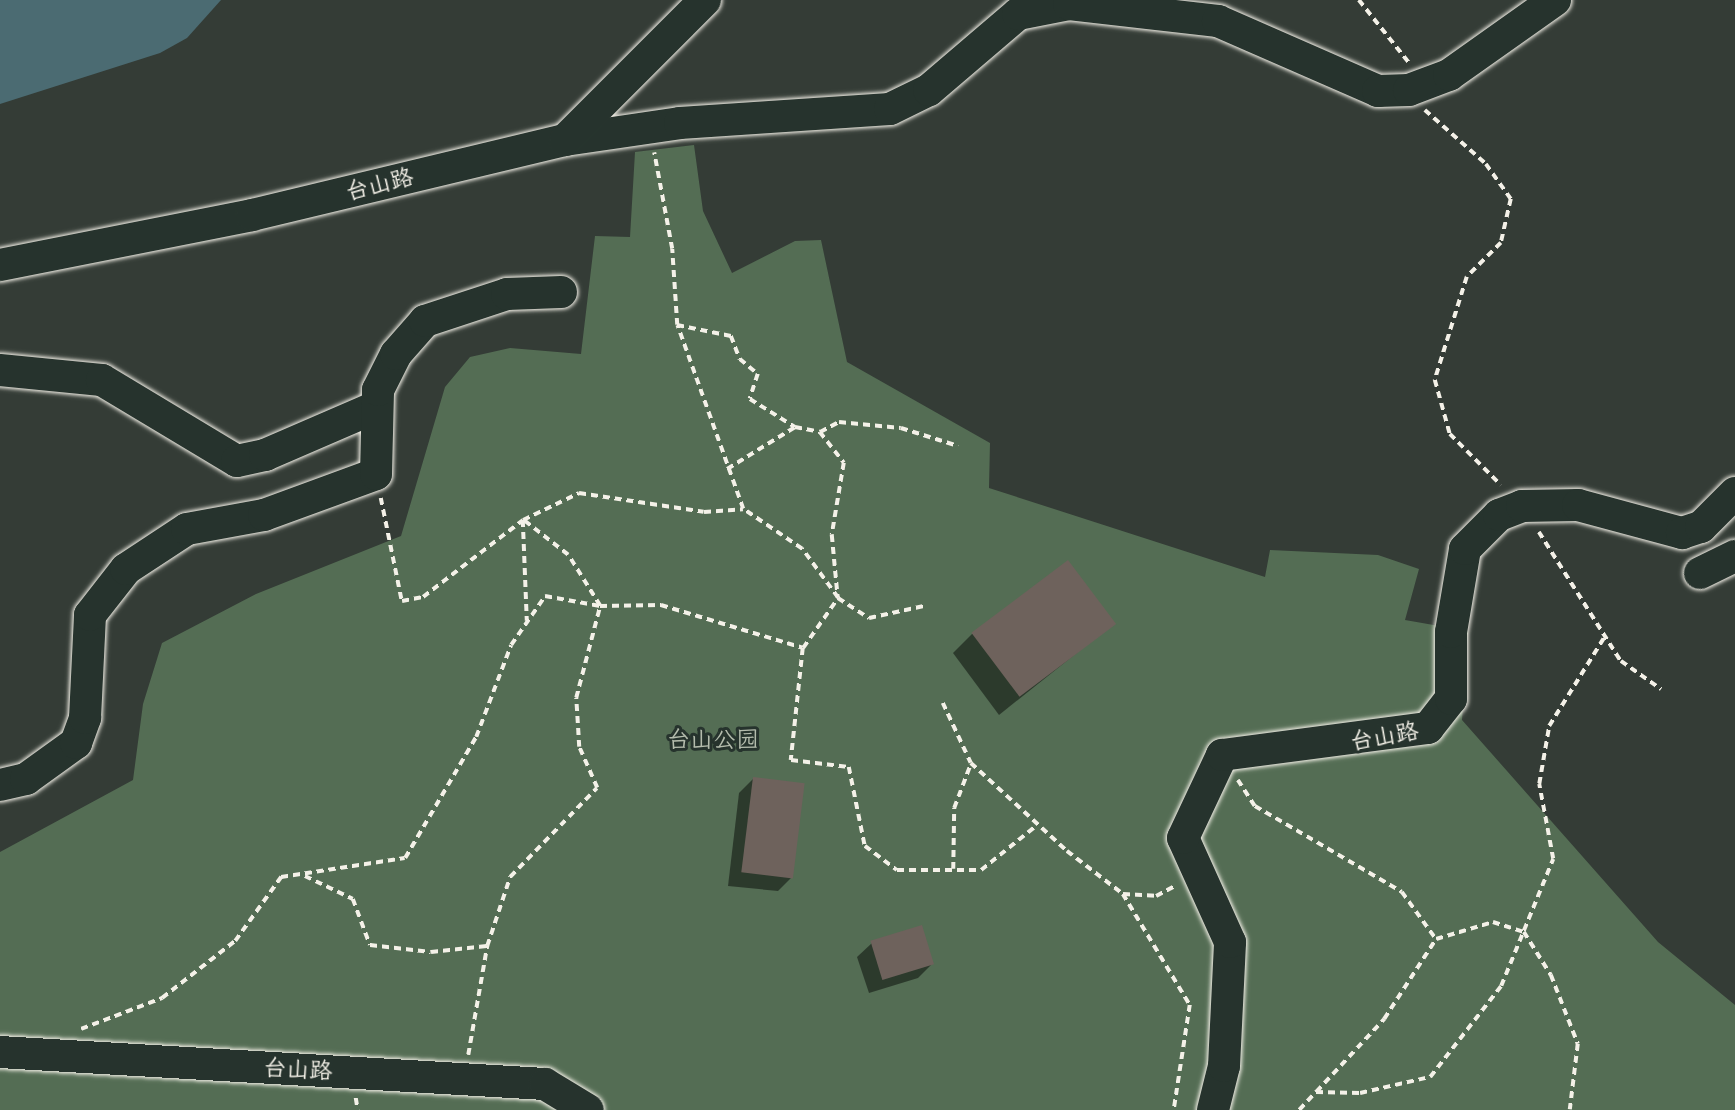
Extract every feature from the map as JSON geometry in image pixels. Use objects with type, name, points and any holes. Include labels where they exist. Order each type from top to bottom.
[{"type":"street","points":[[565,140],[705,0]]},
{"type":"street","points":[[1423,87],[1555,0]]},
{"type":"street","name":"台山路","points":[[0,265],[252,215],[565,140],[649,128],[890,109],[929,90],[1018,14],[1069,4],[1218,21],[1378,91],[1423,87]]},
{"type":"street","points":[[0,785],[26,779],[76,743],[85,718],[90,615],[126,569],[187,529],[264,515],[376,474],[376,407],[390,363],[425,321],[507,294],[561,292]]},
{"type":"street","points":[[0,370],[102,380],[237,461],[265,456],[376,407]]},
{"type":"street","name":"台山路","points":[[1222,755],[1429,728],[1451,699],[1451,632],[1465,549],[1482,527],[1522,506],[1578,505],[1682,533],[1701,527],[1735,493]]},
{"type":"street","points":[[1700,573],[1735,556]]},
{"type":"street","points":[[1213,1110],[1224,1066],[1230,942],[1183,838],[1222,755]]},
{"type":"street","name":"台山路","points":[[0,1052],[545,1084],[588,1110]]},
{"type":"path","points":[[1359,0],[1405,54],[1423,87],[1426,115],[1486,164],[1511,199],[1501,243],[1468,277],[1435,380],[1450,434],[1522,506],[1621,661],[1661,689]]},
{"type":"path","points":[[649,128],[672,249],[677,326],[743,509],[802,550],[838,598],[869,618],[924,606]]},
{"type":"path","points":[[677,326],[731,336],[740,359],[758,374],[750,398],[795,428],[820,432],[839,422],[901,428],[958,446]]},
{"type":"path","points":[[727,469],[795,428]]},
{"type":"path","points":[[820,432],[844,463],[832,535],[838,598],[803,648],[791,760],[849,767],[865,846],[897,870],[981,870],[1036,826]]},
{"type":"path","points":[[376,474],[402,601],[424,597],[523,520],[579,493],[704,512],[743,509]]},
{"type":"path","points":[[463,1078],[487,946],[510,877],[597,788],[579,747],[576,698],[600,606],[568,555],[523,520]]},
{"type":"path","points":[[523,520],[527,621]]},
{"type":"path","points":[[71,1032],[162,998],[234,941],[281,877],[303,876],[405,858],[476,737],[511,645],[545,596],[600,606],[662,605],[803,648]]},
{"type":"path","points":[[1316,1092],[1360,1093],[1430,1077],[1501,986],[1553,859],[1539,785],[1549,726],[1605,636]]},
{"type":"path","points":[[943,703],[971,763],[1036,826],[1123,894],[1190,1005],[1174,1110]]},
{"type":"path","points":[[1222,755],[1255,806],[1402,892],[1436,939]]},
{"type":"path","points":[[953,869],[954,808],[971,763]]},
{"type":"path","points":[[1123,894],[1156,896],[1199,874]]},
{"type":"path","points":[[303,876],[353,899],[370,945],[431,952],[487,946]]},
{"type":"path","points":[[1299,1110],[1384,1019],[1436,939],[1493,922],[1524,932],[1551,975],[1578,1044],[1570,1110]]},
{"type":"green space","name":"台山公园","points":[[694,145],[703,211],[732,273],[795,241],[821,240],[847,362],[990,443],[989,488],[1265,577],[1270,550],[1378,555],[1419,569],[1405,620],[1468,631],[1462,720],[1658,942],[1735,1005],[1735,1110],[0,1110],[0,852],[133,780],[143,704],[162,643],[256,594],[401,536],[445,387],[470,357],[510,348],[581,354],[595,236],[630,237],[635,152]]},
{"type":"water","points":[[0,0],[221,0],[187,38],[160,53],[0,104]]},
{"type":"building","points":[[1068,560],[1116,624],[1020,697],[971,633]]},
{"type":"building","points":[[753,777],[805,783],[793,879],[741,872]]},
{"type":"building","points":[[922,925],[934,964],[882,980],[870,941]]}]
